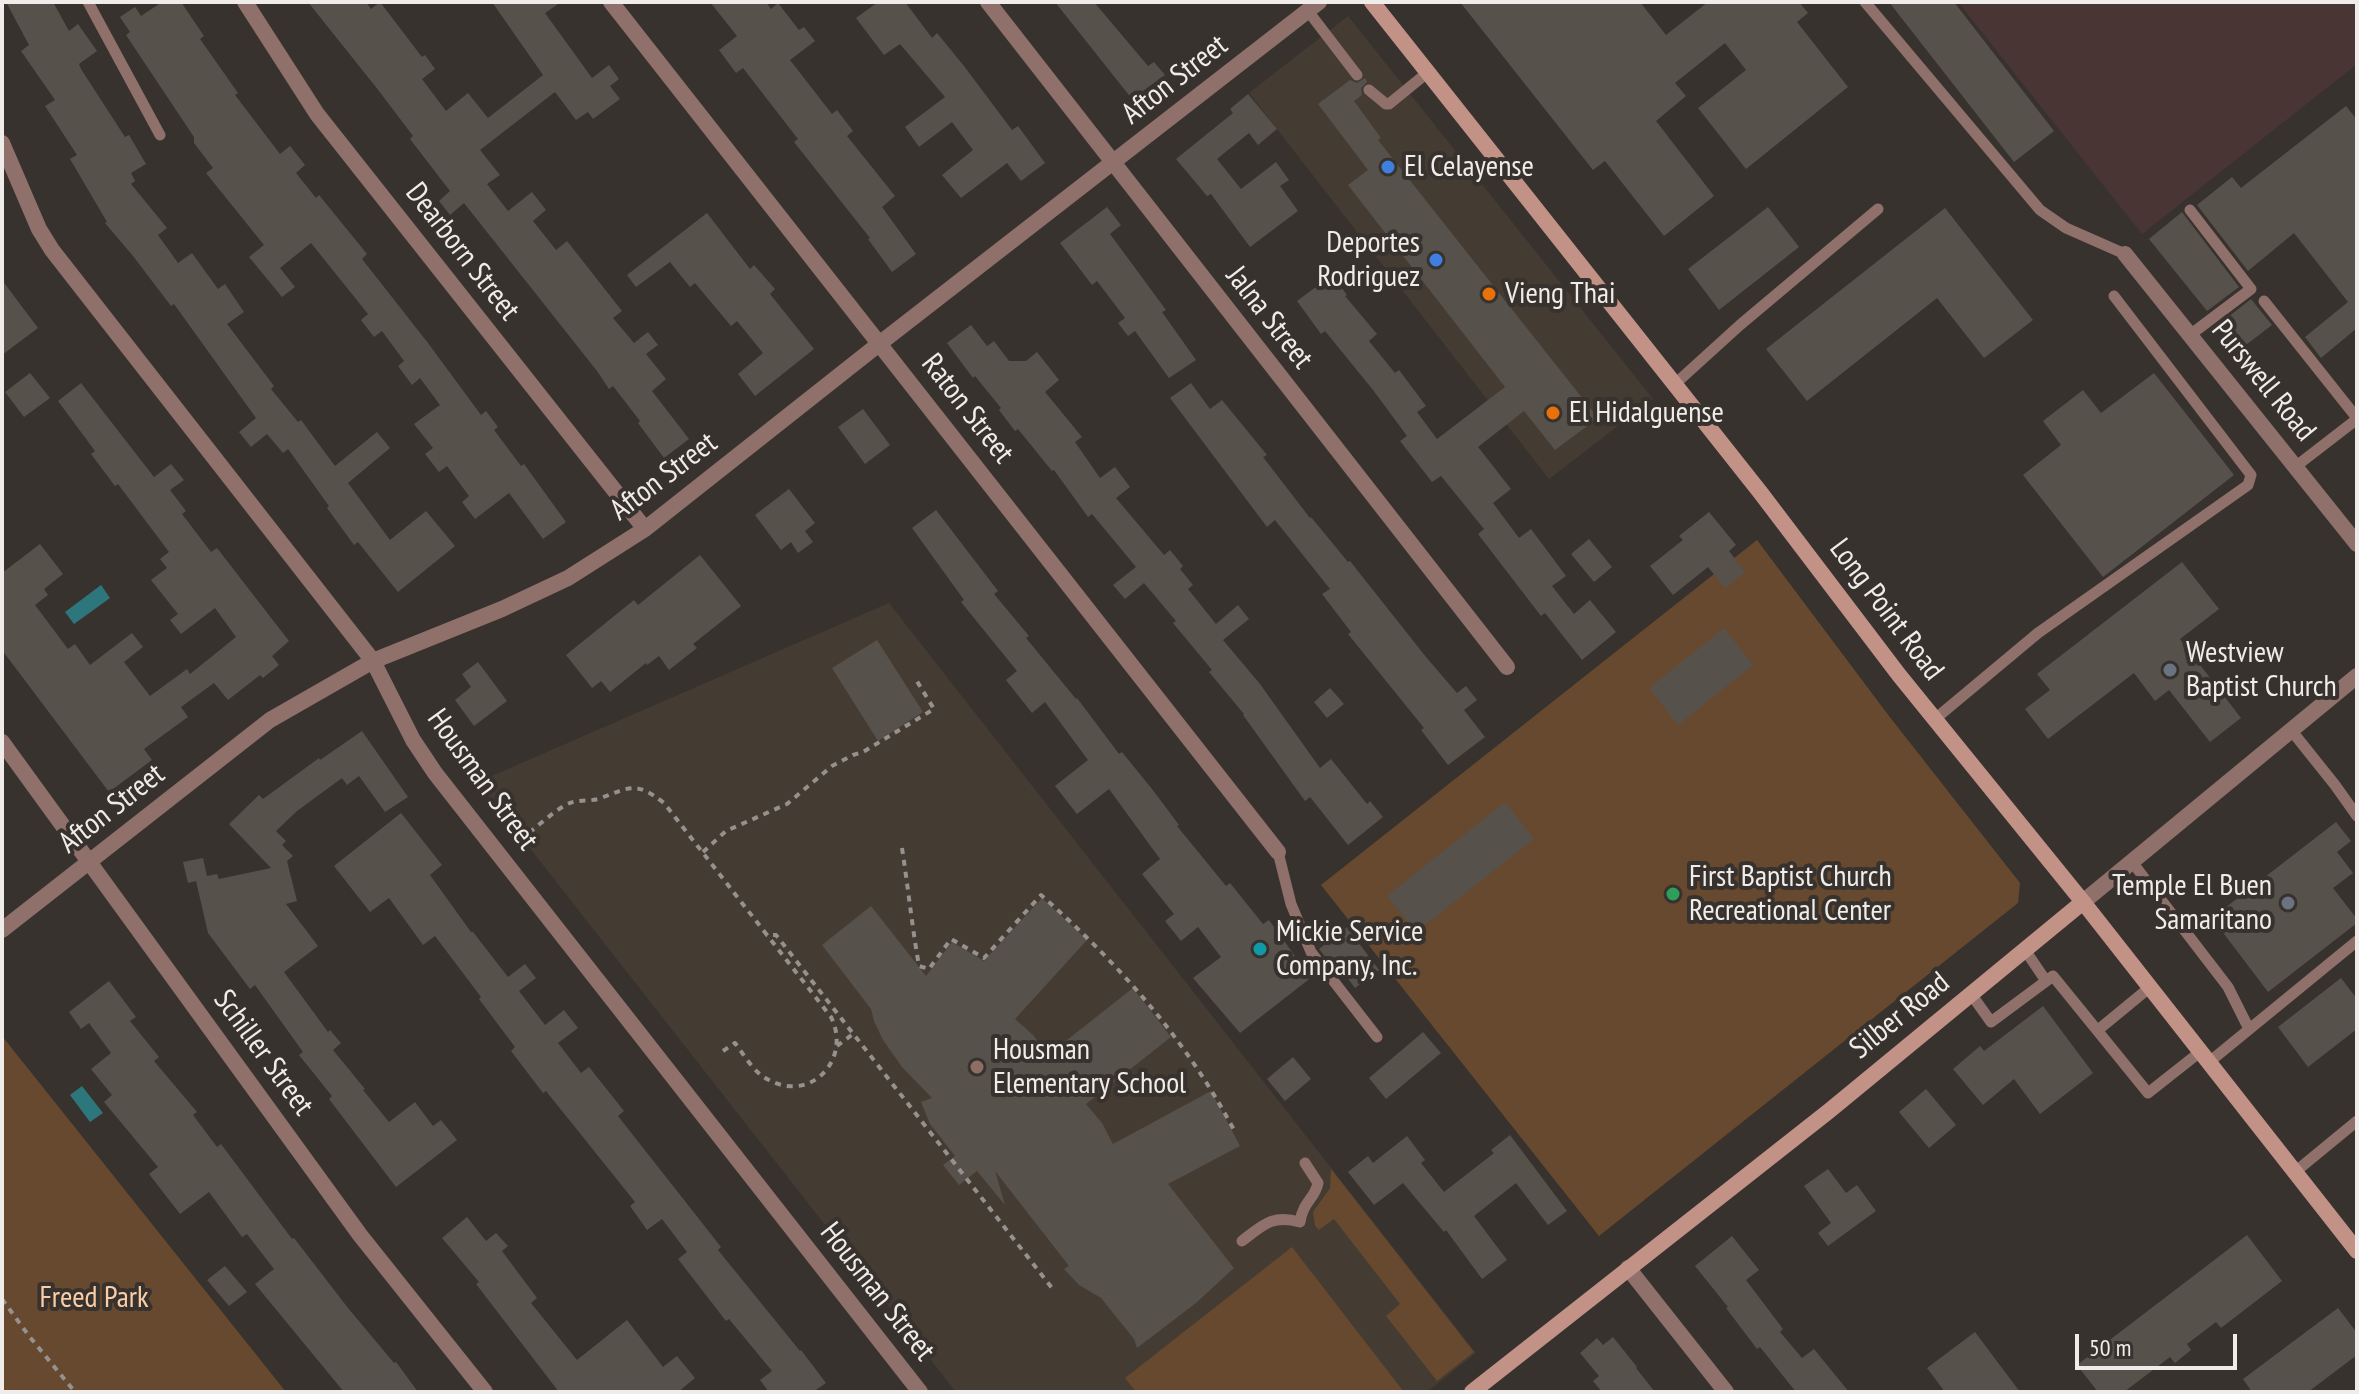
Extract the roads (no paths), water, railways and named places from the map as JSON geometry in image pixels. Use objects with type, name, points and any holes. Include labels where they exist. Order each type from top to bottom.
[{"type":"main road","name":"Long Point Road","points":[[1372,2],[1760,492],[1935,719],[2354,1242]]},
{"type":"main road","name":"Silber Road","points":[[1472,1392],[1829,1111],[2083,902]]},
{"type":"street","name":"Dearborn Street","points":[[245,2],[317,114],[645,529]]},
{"type":"street","name":"Raton Street","points":[[611,2],[1278,852]]},
{"type":"street","name":"Jalna Street","points":[[988,2],[1507,667]]},
{"type":"street","name":"Afton Street","points":[[2,930],[270,720],[373,661],[555,584],[645,529],[1314,6]]},
{"type":"street","name":"Housman Street","points":[[2,143],[39,229],[52,250],[373,661],[413,740],[435,773],[920,1392]]},
{"type":"street","name":"Purswell Road","points":[[2125,254],[2357,544]]},
{"type":"street","name":"Silber Road","points":[[2083,902],[2357,676]]},
{"type":"street","name":"Schiller Street","points":[[2,742],[360,1235],[485,1392]]},
{"type":"street","points":[[1628,1268],[1726,1392]]},
{"type":"lane","points":[[88,2],[160,135]]},
{"type":"lane","points":[[1865,2],[2040,210],[2066,228],[2125,254]]},
{"type":"lane","points":[[1314,6],[1357,75]]},
{"type":"lane","points":[[1369,90],[1389,104],[1427,73]]},
{"type":"lane","points":[[1675,384],[1878,209]]},
{"type":"lane","points":[[2190,210],[2251,289],[2190,335]]},
{"type":"lane","points":[[1935,719],[2038,633],[2248,485],[2251,475],[2114,296]]},
{"type":"lane","points":[[2264,301],[2357,418],[2295,467]]},
{"type":"lane","points":[[2291,730],[2357,816]]},
{"type":"lane","points":[[1278,852],[1291,904],[1311,952],[1377,1037]]},
{"type":"lane","points":[[2132,862],[2228,987],[2249,1029]]},
{"type":"lane","points":[[1971,994],[1991,1022],[2053,976],[2148,1093],[2249,1029],[2357,941]]},
{"type":"lane","points":[[2025,950],[2046,981]]},
{"type":"lane","points":[[2098,1030],[2149,988]]},
{"type":"lane","points":[[2295,1172],[2357,1121]]},
{"type":"lane","points":[[1242,1241],[1277,1218],[1300,1222],[1302,1209],[1316,1191],[1318,1183],[1305,1163]]},
{"type":"water","points":[[101,585],[110,598],[74,624],[65,612]]},
{"type":"water","points":[[82,1086],[103,1113],[90,1122],[70,1095]]},
{"type":"place","name":"El Celayense","points":[[1388,167]]},
{"type":"place","name":"Deportes Rodriguez","points":[[1436,260]]},
{"type":"place","name":"Vieng Thai","points":[[1489,294]]},
{"type":"place","name":"El Hidalguense","points":[[1553,413]]},
{"type":"place","name":"Westview Baptist Church","points":[[2170,670]]},
{"type":"place","name":"First Baptist Church Recreational Center","points":[[1673,894]]},
{"type":"place","name":"Temple El Buen Samaritano","points":[[2288,903]]},
{"type":"place","name":"Mickie Service Company, Inc.","points":[[1260,949]]},
{"type":"place","name":"Housman Elementary School","points":[[977,1067]]},
{"type":"park label","name":"Freed Park","points":[[94,1298]]}]
